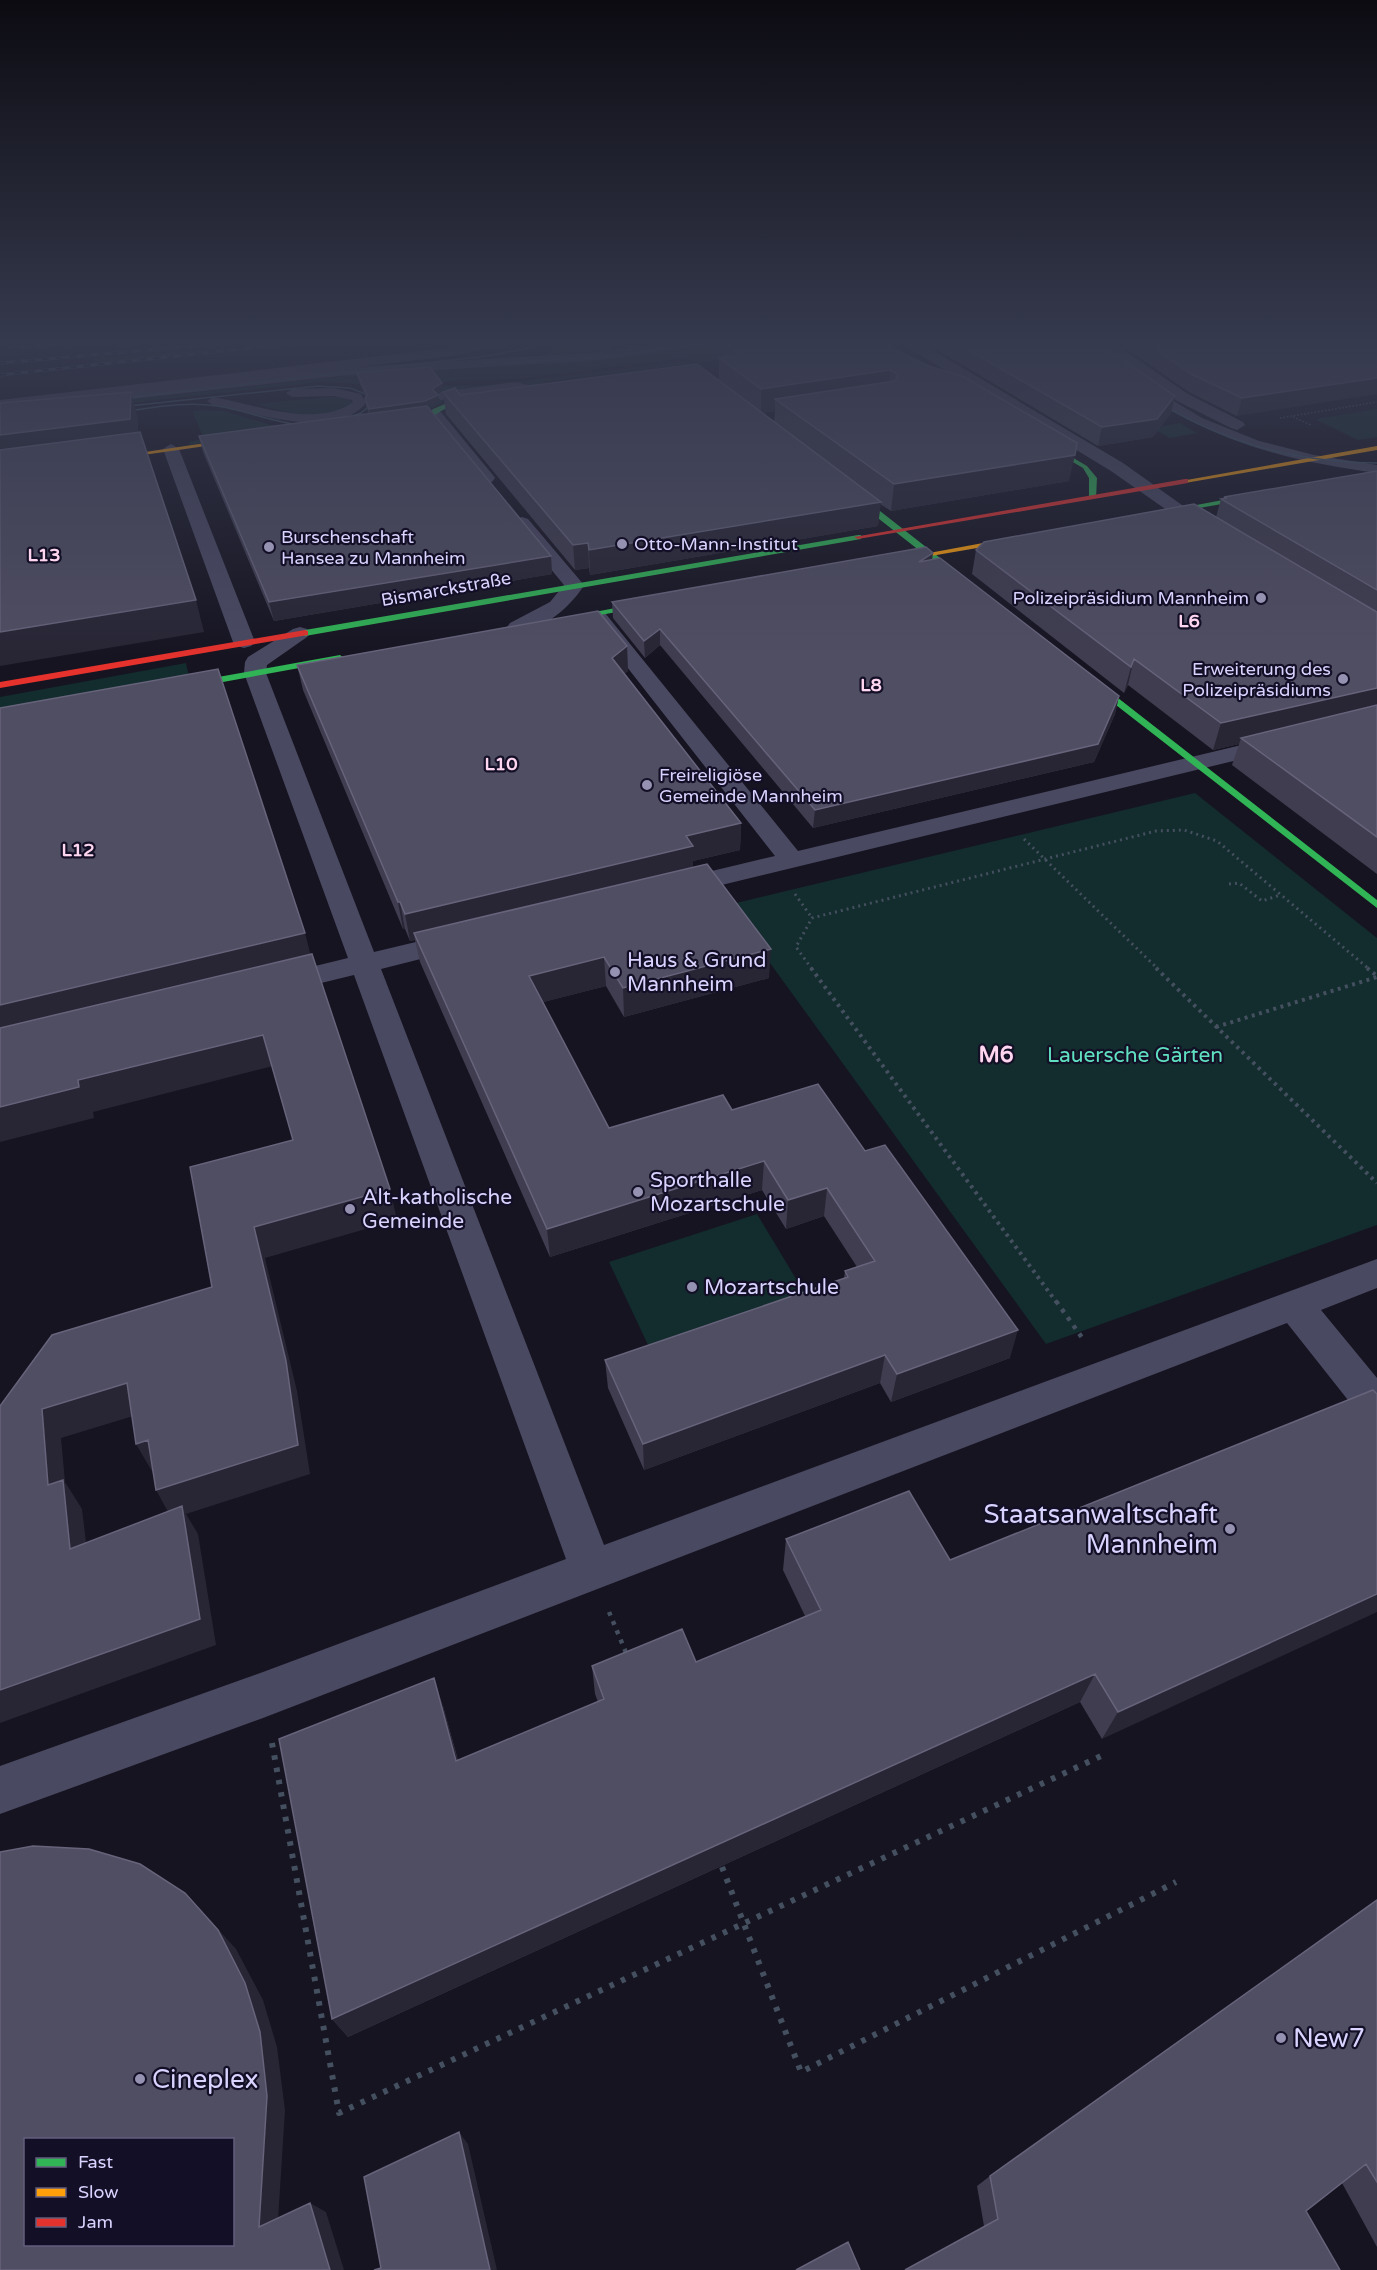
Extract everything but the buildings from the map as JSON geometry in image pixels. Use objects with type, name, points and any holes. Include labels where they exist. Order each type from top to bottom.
[{"type":"main road","points":[[91,460],[195,446]]},
{"type":"main road","points":[[1050,446],[1085,467],[1093,478],[1093,496]]},
{"type":"main road","name":"Bismarckstraße","points":[[0,684],[1377,448]]},
{"type":"main road","points":[[1316,476],[1326,458]]},
{"type":"main road","points":[[1342,480],[1377,474]]},
{"type":"main road","points":[[838,483],[963,580]]},
{"type":"main road","points":[[1134,518],[1278,491]]},
{"type":"main road","points":[[872,564],[1045,533]]},
{"type":"main road","points":[[512,628],[675,599]]},
{"type":"main road","points":[[166,690],[358,655]]},
{"type":"main road","points":[[1075,668],[1377,905]]},
{"type":"street","points":[[460,446],[497,492]]},
{"type":"street","points":[[1082,446],[1117,467],[1176,510],[1221,537]]},
{"type":"street","points":[[171,449],[244,642]]},
{"type":"street","points":[[512,628],[556,609],[567,598],[573,585],[513,511]]},
{"type":"street","points":[[595,613],[792,860]]},
{"type":"street","points":[[300,633],[256,662],[255,673],[592,1570]]},
{"type":"street","points":[[648,895],[1298,739]]},
{"type":"street","points":[[251,991],[489,933]]},
{"type":"street","points":[[0,1790],[263,1695],[1377,1273]]},
{"type":"street","points":[[1294,1304],[1377,1407]]},
{"type":"lane","points":[[1257,446],[1377,469]]},
{"type":"lane","points":[[1312,446],[1326,458],[1377,456]]},
{"type":"path","points":[[1109,1374],[796,947],[812,918],[1156,831],[1184,830],[1217,841],[1377,977]]},
{"type":"path","points":[[1019,834],[1377,1183]]},
{"type":"path","points":[[1229,884],[1239,883],[1262,901],[1281,895]]},
{"type":"path","points":[[792,890],[812,918]]},
{"type":"path","points":[[1216,1027],[1377,977]]},
{"type":"path","points":[[592,1570],[632,1667]]},
{"type":"path","points":[[263,1695],[339,2113],[1101,1756]]},
{"type":"path","points":[[722,1867],[801,2072],[1176,1882]]},
{"type":"green space","points":[[186,663],[189,677],[0,710],[0,697]]},
{"type":"green space","name":"Lauersche Gärten","points":[[1195,793],[1377,938],[1377,1225],[1046,1344],[728,905]]},
{"type":"green space","points":[[757,1214],[813,1307],[656,1362],[609,1262]]},
{"type":"tram line","points":[[1257,446],[1318,459],[1377,463]]},
{"type":"traffic: fast","points":[[1049,446],[1085,467],[1093,478],[1093,496]]},
{"type":"traffic: fast","points":[[845,488],[955,574]]},
{"type":"traffic: fast","points":[[1153,514],[1265,494]]},
{"type":"traffic: fast","points":[[305,633],[858,537]]},
{"type":"traffic: fast","points":[[557,620],[657,602]]},
{"type":"traffic: fast","points":[[179,687],[340,658]]},
{"type":"traffic: fast","points":[[1083,675],[1377,905]]},
{"type":"traffic: slow","points":[[101,459],[196,446]]},
{"type":"traffic: slow","points":[[1185,481],[1377,448]]},
{"type":"traffic: slow","points":[[890,561],[1026,537]]},
{"type":"traffic: jam","points":[[858,537],[1185,481]]},
{"type":"traffic: jam","points":[[0,685],[305,633]]},
{"type":"place","name":"Otto-Mann-Institut","points":[[622,544]]},
{"type":"place","name":"Burschenschaft Hansea zu Mannheim","points":[[269,547]]},
{"type":"place","name":"Polizeipräsidium Mannheim","points":[[1261,598]]},
{"type":"place","name":"Erweiterung des Polizeipräsidiums","points":[[1343,679]]},
{"type":"place","name":"Freireligiöse Gemeinde Mannheim","points":[[647,785]]},
{"type":"place","name":"Haus & Grund Mannheim","points":[[615,972]]},
{"type":"place","name":"Sporthalle Mozartschule","points":[[638,1192]]},
{"type":"place","name":"Alt-katholische Gemeinde","points":[[350,1209]]},
{"type":"place","name":"Mozartschule","points":[[692,1287]]},
{"type":"place","name":"Staatsanwaltschaft Mannheim","points":[[1230,1529]]},
{"type":"place","name":"New7","points":[[1281,2038]]},
{"type":"place","name":"Cineplex","points":[[140,2079]]},
{"type":"district","name":"L13","points":[[44,555]]},
{"type":"district","name":"L6","points":[[1189,621]]},
{"type":"district","name":"L8","points":[[871,685]]},
{"type":"district","name":"L10","points":[[501,764]]},
{"type":"district","name":"L12","points":[[78,850]]},
{"type":"district","name":"M6","points":[[996,1054]]}]
